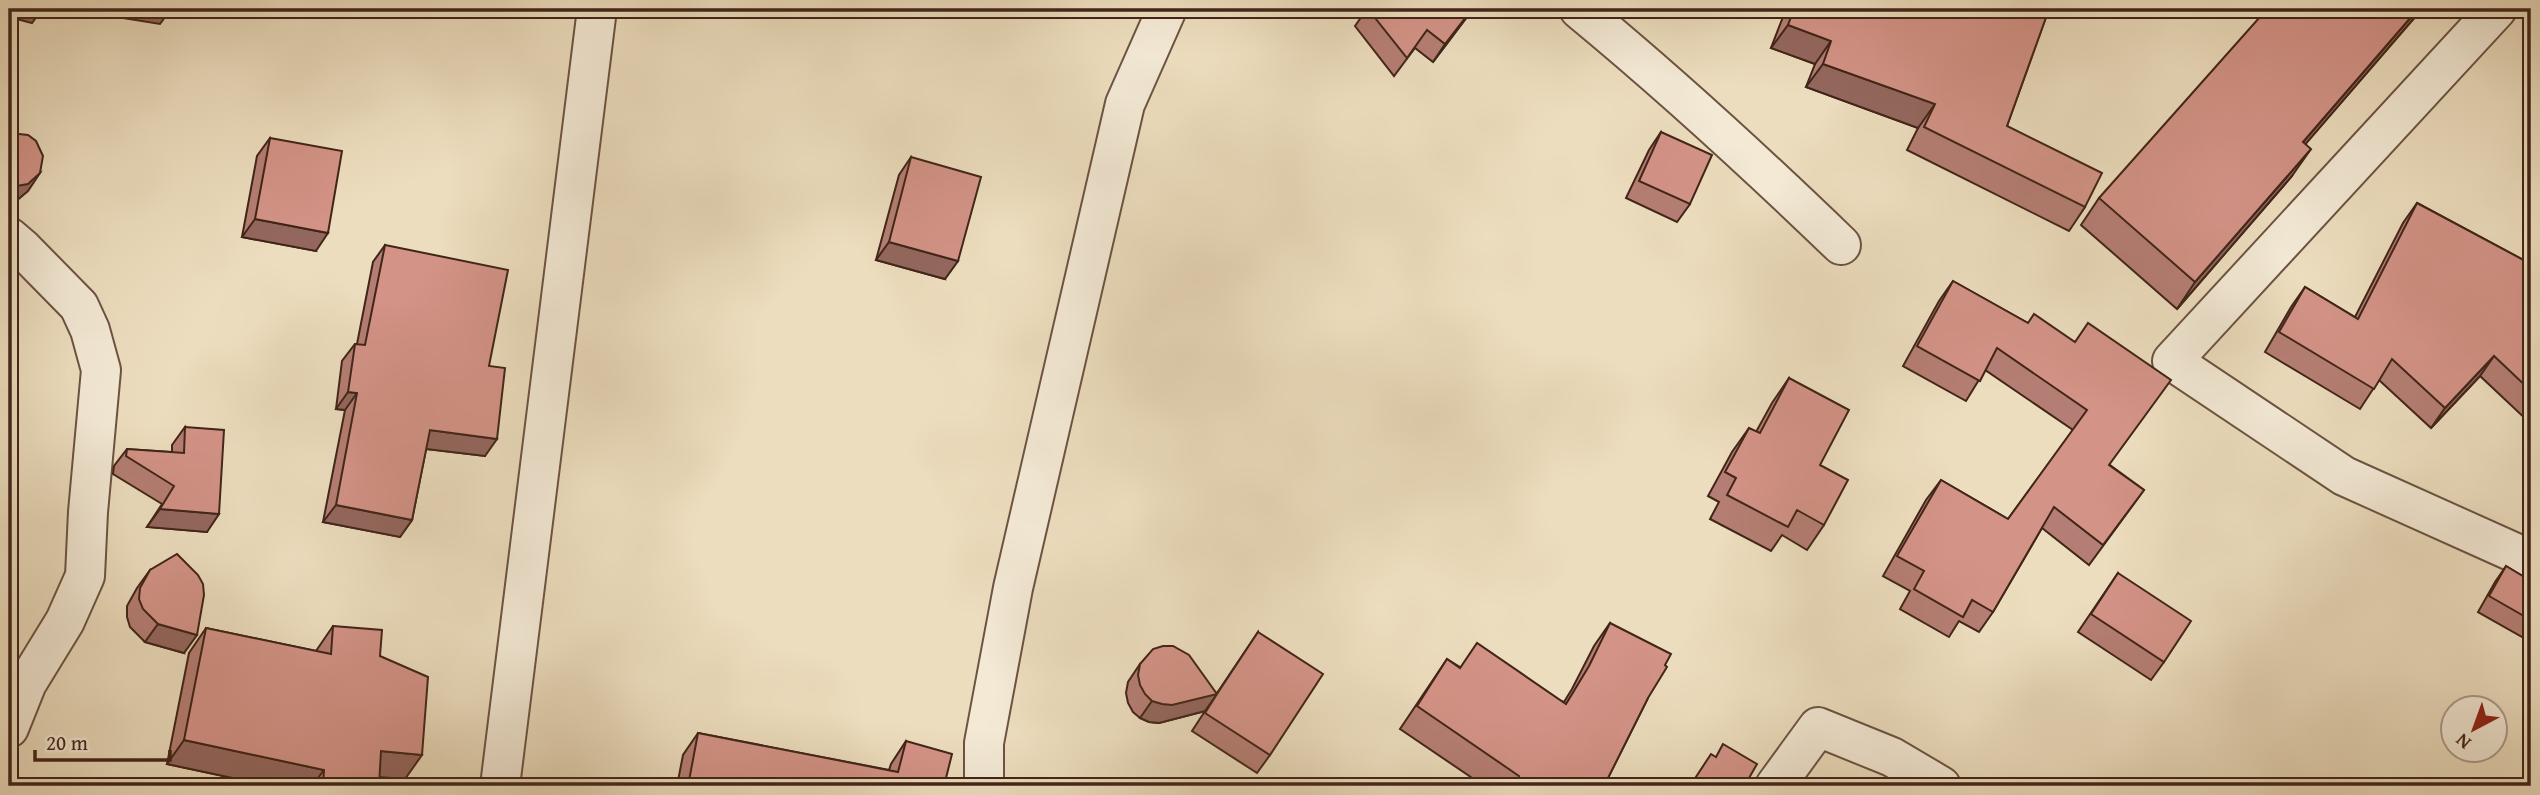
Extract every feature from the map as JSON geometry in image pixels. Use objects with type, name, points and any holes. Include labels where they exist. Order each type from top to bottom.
[{"type":"street","points":[[500,786],[597,9]]},
{"type":"street","points":[[984,786],[984,743],[1013,588],[1125,104],[1167,9]]},
{"type":"street","points":[[1579,9],[1650,67],[1729,138],[1841,245]]},
{"type":"street","points":[[2497,9],[2172,361],[2344,475],[2531,560]]},
{"type":"street","points":[[9,237],[79,306],[90,330],[101,370],[85,576],[65,621],[27,683],[9,728]]},
{"type":"street","points":[[1775,786],[1818,727],[1892,757],[1941,786]]},
{"type":"building","points":[[1368,9],[1472,9],[1445,44],[1427,30],[1407,58]]},
{"type":"building","points":[[1794,9],[2049,9],[2007,126],[2102,173],[2085,207],[1924,127],[1935,104],[1823,64],[1831,41],[1788,25]]},
{"type":"building","points":[[2267,9],[2418,9],[2303,142],[2311,149],[2195,282],[2099,198]]},
{"type":"building","points":[[1661,132],[1712,155],[1690,204],[1639,181]]},
{"type":"building","points":[[10,133],[28,135],[36,141],[43,156],[40,173],[28,184],[11,187],[9,185]]},
{"type":"building","points":[[270,138],[342,151],[328,233],[255,219]]},
{"type":"building","points":[[911,157],[981,177],[958,261],[889,242]]},
{"type":"building","points":[[2417,203],[2531,264],[2531,391],[2494,356],[2445,408],[2392,359],[2374,389],[2279,332],[2305,287],[2358,319]]},
{"type":"building","points":[[385,245],[508,270],[489,366],[505,368],[497,439],[430,430],[412,520],[336,505],[357,393],[348,392],[355,344],[365,345]]},
{"type":"building","points":[[1953,281],[2028,323],[2034,314],[2075,342],[2088,323],[2171,380],[2109,465],[2144,490],[2103,545],[2054,507],[1993,612],[1972,600],[1963,617],[1914,589],[1924,571],[1897,556],[1941,480],[2008,519],[2087,410],[1997,348],[1980,381],[1917,346]]},
{"type":"building","points":[[1789,378],[1849,410],[1820,465],[1848,480],[1824,525],[1797,510],[1788,527],[1727,495],[1736,478],[1725,472],[1749,428],[1760,433]]},
{"type":"building","points":[[185,427],[224,430],[219,514],[160,509],[174,486],[126,456],[127,449],[184,453]]},
{"type":"building","points":[[177,554],[198,575],[203,584],[204,595],[197,635],[158,624],[143,609],[139,599],[140,588],[150,570]]},
{"type":"building","points":[[2506,566],[2531,581],[2531,620],[2489,596]]},
{"type":"building","points":[[2118,573],[2191,621],[2164,662],[2091,614]]},
{"type":"building","points":[[1610,623],[1671,654],[1665,665],[1667,667],[1648,698],[1604,786],[1515,786],[1519,776],[1417,706],[1447,659],[1460,668],[1477,643],[1566,704]]},
{"type":"building","points":[[333,626],[382,630],[380,656],[428,677],[422,755],[381,751],[379,786],[323,786],[324,770],[184,740],[206,628],[331,654]]},
{"type":"building","points":[[1258,632],[1323,674],[1270,755],[1205,713]]},
{"type":"building","points":[[1173,646],[1189,655],[1217,694],[1172,705],[1152,701],[1140,685],[1140,664],[1153,649]]},
{"type":"building","points":[[698,733],[898,772],[906,741],[952,754],[944,786],[688,786]]},
{"type":"building","points":[[1723,744],[1757,764],[1746,786],[1690,786],[1711,754],[1716,757]]}]
